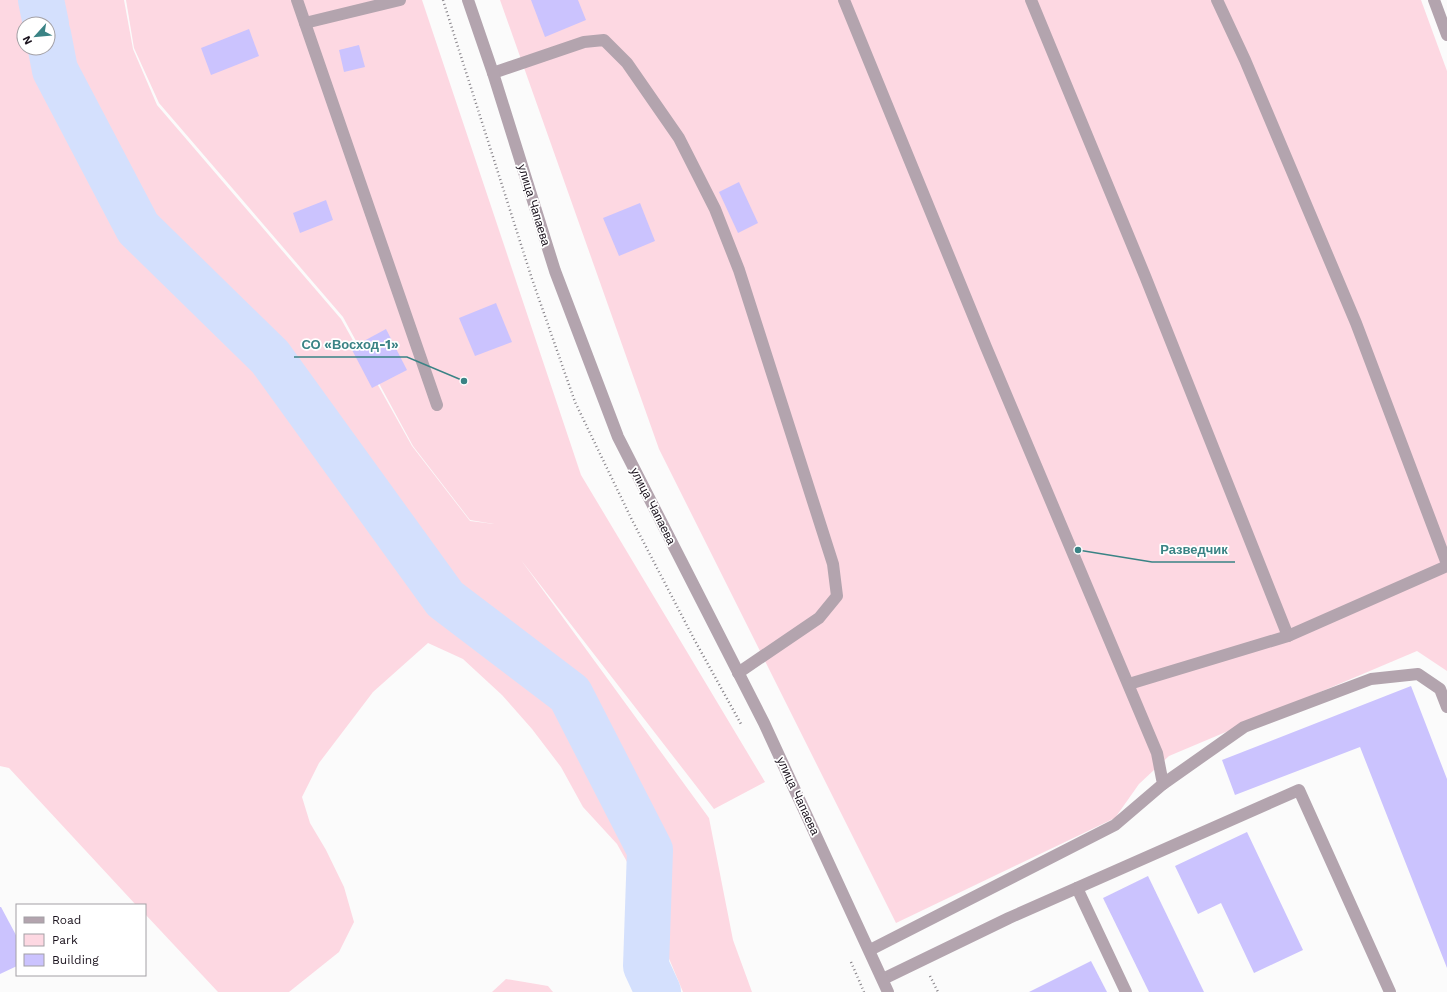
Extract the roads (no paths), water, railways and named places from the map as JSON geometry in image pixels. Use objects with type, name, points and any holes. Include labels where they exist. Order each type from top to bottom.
[{"type":"street","points":[[297,0],[437,405]]},
{"type":"street","points":[[305,23],[400,0]]},
{"type":"street","name":"улица Чапаева","points":[[468,0],[493,73],[555,271],[618,437],[764,723],[870,950],[888,992]]},
{"type":"street","points":[[844,0],[983,339],[1129,684],[1157,753],[1163,784]]},
{"type":"street","points":[[1031,0],[1145,276],[1288,636]]},
{"type":"street","points":[[1129,684],[1288,636],[1447,565],[1356,323],[1245,60],[1217,0]]},
{"type":"street","points":[[1434,0],[1447,35]]},
{"type":"street","points":[[493,73],[584,42],[604,40],[627,63],[679,138],[715,209],[739,270],[831,556],[837,596],[819,618],[738,673]]},
{"type":"street","points":[[870,950],[1115,825],[1163,784],[1244,727],[1371,679],[1418,674],[1440,689],[1447,707]]},
{"type":"street","points":[[883,979],[1009,918],[1299,790],[1390,992]]},
{"type":"street","points":[[1077,888],[1126,992]]},
{"type":"waterway","points":[[41,0],[44,16]]},
{"type":"waterway","points":[[52,56],[55,70],[138,228],[270,357],[445,599],[570,694],[650,850],[646,966],[658,992]]},
{"type":"place","name":"СО «Восход-1»","points":[[464,381]]},
{"type":"place","name":"Разведчик","points":[[1078,550]]}]
